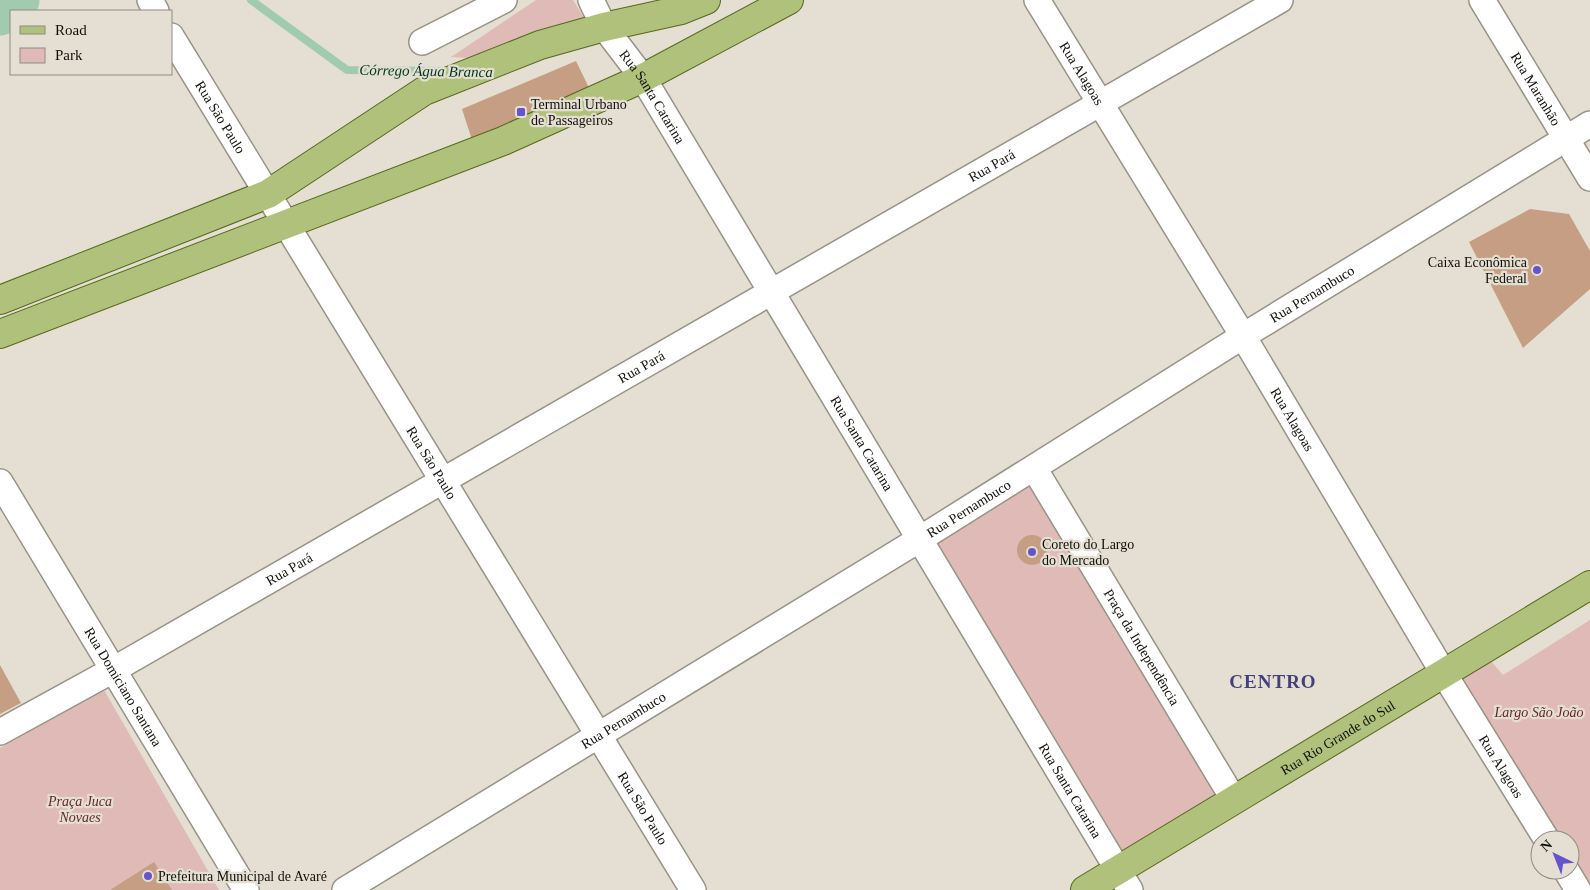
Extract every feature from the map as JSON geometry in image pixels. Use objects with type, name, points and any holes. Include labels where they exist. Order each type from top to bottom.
[{"type":"main road","points":[[0,300],[268,194],[424,91],[540,45],[604,27],[681,10],[706,0]]},
{"type":"main road","points":[[0,334],[285,223],[503,141],[643,78],[789,0]]},
{"type":"main road","points":[[88,265],[100,295]]},
{"type":"main road","name":"Rua Rio Grande do Sul","points":[[1085,890],[1124,880],[1234,800],[1590,585]]},
{"type":"street","points":[[422,42],[504,0]]},
{"type":"street","name":"Rua Santa Catarina","points":[[591,0],[604,27],[643,78],[1124,880]]},
{"type":"street","name":"Rua Alagoas","points":[[1037,0],[1243,336],[1444,674],[1541,830]]},
{"type":"street","name":"Rua Pará","points":[[0,732],[113,670],[443,482],[1280,0]]},
{"type":"street","name":"Rua Maranhão","points":[[1482,0],[1590,178]]},
{"type":"street","name":"Rua São Paulo","points":[[172,38],[693,890]]},
{"type":"street","name":"Rua Pernambuco","points":[[345,890],[920,539],[1243,336],[1590,124]]},
{"type":"street","name":"Praça da Independência","points":[[1034,468],[1234,800]]},
{"type":"street","name":"Rua Domiciano Santana","points":[[0,482],[246,890]]},
{"type":"green space","points":[[536,0],[573,0],[593,32],[529,61],[451,57]]},
{"type":"green space","points":[[1034,473],[1228,795],[1120,861],[925,541]]},
{"type":"green space","name":"Largo São João","points":[[1590,620],[1590,890],[1580,876],[1580,830],[1550,830],[1462,687],[1462,677],[1490,660],[1503,675]]},
{"type":"green space","name":"Praça Juca Novaes","points":[[104,690],[219,890],[0,890],[0,748]]},
{"type":"building","points":[[576,61],[592,94],[473,143],[462,109]]},
{"type":"building","name":"Caixa Econômica Federal","points":[[1530,209],[1569,214],[1590,251],[1590,289],[1523,348],[1469,242]]},
{"type":"building","name":"Coreto do Largo do Mercado","points":[[1032,535],[1042,540],[1047,550],[1042,560],[1032,565],[1022,560],[1017,550],[1022,540]]},
{"type":"building","points":[[0,665],[21,703],[0,714]]},
{"type":"building","name":"Prefeitura Municipal de Avaré","points":[[154,862],[172,890],[110,890]]},
{"type":"waterway","points":[[0,13],[17,0]]},
{"type":"waterway","name":"Córrego Água Branca","points":[[251,0],[347,70],[445,71]]},
{"type":"place","name":"Terminal Urbano de Passageiros","points":[[521,112]]},
{"type":"place","name":"Caixa Econômica Federal","points":[[1537,270]]},
{"type":"place","name":"Coreto do Largo do Mercado","points":[[1032,552]]},
{"type":"place","name":"Prefeitura Municipal de Avaré","points":[[148,876]]},
{"type":"district","name":"CENTRO","points":[[1273,681]]}]
